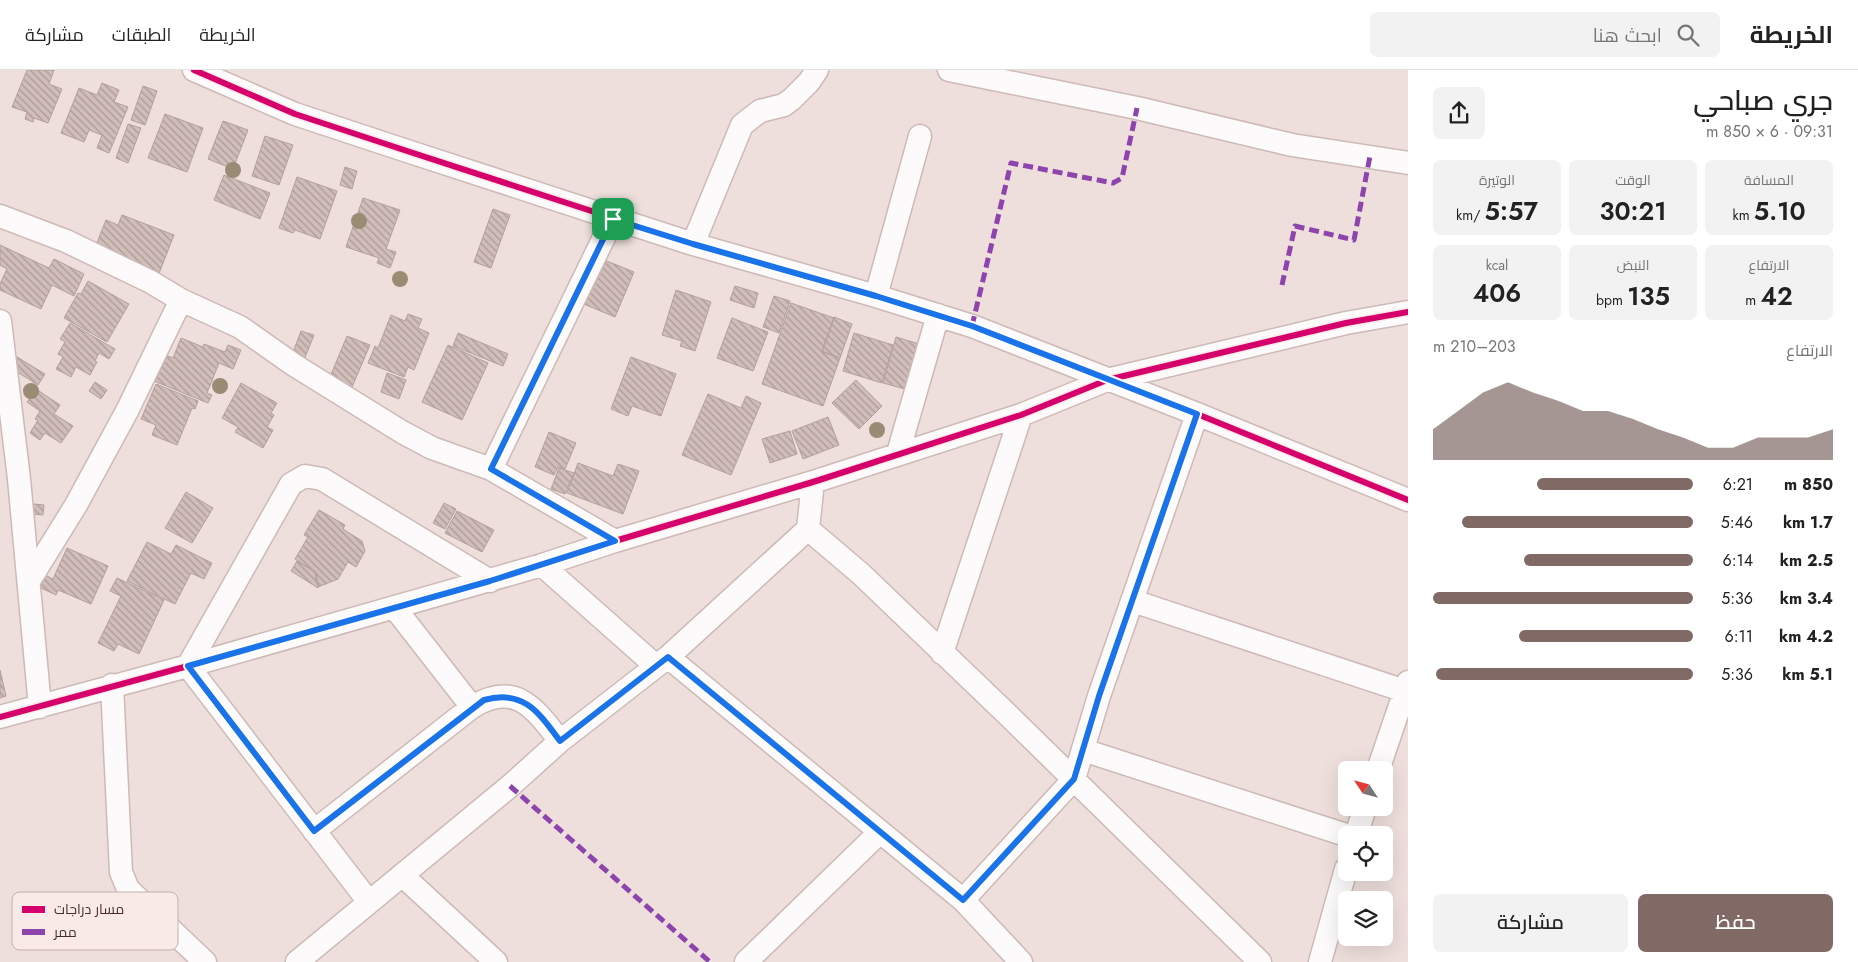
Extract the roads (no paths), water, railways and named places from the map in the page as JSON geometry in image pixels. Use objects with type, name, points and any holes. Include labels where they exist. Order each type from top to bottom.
[{"type":"street","points":[[194,70],[230,78],[295,114],[613,219],[972,326],[1197,414],[1408,500]]},
{"type":"street","points":[[693,244],[742,125],[760,111],[784,105],[809,82],[817,70]]},
{"type":"street","points":[[949,70],[1137,108],[1292,145],[1408,163]]},
{"type":"street","points":[[876,296],[920,136]]},
{"type":"street","points":[[0,216],[66,242],[151,282],[181,300],[240,327],[294,365],[417,440],[448,454],[491,469],[615,541]]},
{"type":"street","points":[[491,469],[613,219]]},
{"type":"street","points":[[29,581],[76,505],[126,411],[181,300]]},
{"type":"street","points":[[0,717],[490,581],[615,541],[814,482],[898,453],[1021,415],[1107,380],[1346,323],[1408,312]]},
{"type":"street","points":[[898,453],[938,315]]},
{"type":"street","points":[[0,321],[19,479],[40,707]]},
{"type":"street","points":[[963,900],[1074,779],[1099,696],[1197,414]]},
{"type":"street","points":[[942,653],[1021,415]]},
{"type":"street","points":[[188,666],[291,484],[305,476],[322,479],[490,581]]},
{"type":"street","points":[[297,962],[510,786],[560,741],[662,662],[808,529],[814,482]]},
{"type":"street","points":[[808,529],[861,574],[1074,779],[1260,962]]},
{"type":"street","points":[[542,565],[662,662],[880,832],[963,900],[1015,960]]},
{"type":"street","points":[[1133,601],[1407,688],[1381,761]]},
{"type":"street","points":[[394,607],[472,707]]},
{"type":"street","points":[[188,666],[369,902]]},
{"type":"street","points":[[112,685],[121,872],[131,892]]},
{"type":"street","points":[[314,831],[472,707],[484,700],[496,697],[518,699],[530,705],[560,741]]},
{"type":"street","points":[[1083,750],[1338,832]]},
{"type":"street","points":[[746,962],[880,832]]},
{"type":"street","points":[[402,875],[496,962]]},
{"type":"street","points":[[1320,962],[1343,881]]},
{"type":"street","points":[[178,937],[205,962]]}]
